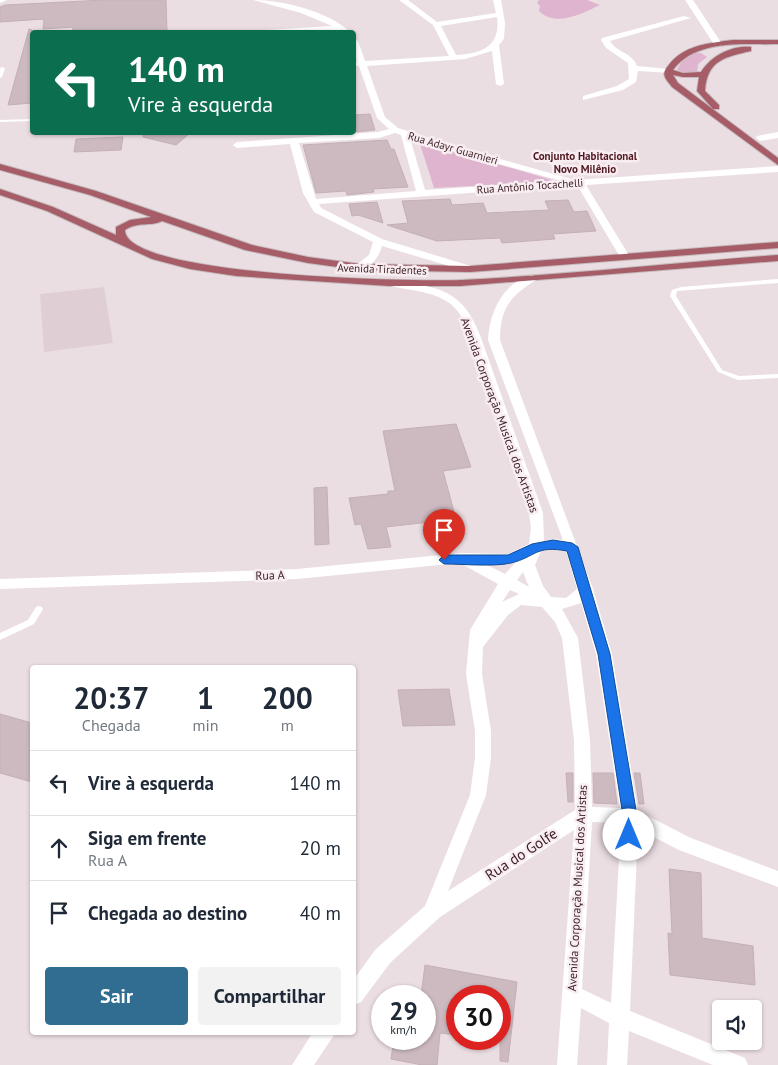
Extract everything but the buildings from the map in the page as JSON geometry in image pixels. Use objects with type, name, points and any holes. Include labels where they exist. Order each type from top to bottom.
[{"type":"main road","points":[[778,42],[718,44],[689,50],[678,57],[668,71],[669,77],[675,85],[778,162]]},
{"type":"main road","points":[[778,46],[742,50],[714,60],[702,74],[701,91],[724,114],[778,151]]},
{"type":"main road","points":[[689,50],[710,54],[714,60]]},
{"type":"main road","points":[[668,71],[684,75],[702,74]]},
{"type":"main road","name":"Avenida Tiradentes","points":[[0,167],[94,193],[249,248],[360,267],[470,269],[778,245]]},
{"type":"main road","name":"Avenida Tiradentes","points":[[0,192],[50,209],[156,257],[190,266],[236,273],[388,283],[460,282],[778,258]]},
{"type":"main road","points":[[126,243],[120,234],[120,229],[126,224],[142,220],[169,221]]},
{"type":"street","points":[[257,0],[299,9],[323,18],[343,30]]},
{"type":"street","points":[[403,0],[436,24],[454,58]]},
{"type":"street","points":[[356,64],[454,58],[480,54],[501,40],[504,31],[498,0]]},
{"type":"street","points":[[689,0],[718,44]]},
{"type":"street","points":[[436,24],[501,14]]},
{"type":"street","points":[[586,98],[620,88],[633,80],[635,68],[631,60],[607,45],[605,40],[687,18]]},
{"type":"street","points":[[495,45],[500,84]]},
{"type":"street","name":"Rua Adayr Guarnieri","points":[[356,46],[381,118],[395,130],[580,183]]},
{"type":"street","points":[[635,68],[668,71]]},
{"type":"street","points":[[237,145],[379,135],[395,130]]},
{"type":"street","points":[[404,134],[420,193]]},
{"type":"street","points":[[760,138],[778,135]]},
{"type":"street","points":[[294,142],[312,202],[317,210],[378,241],[470,269]]},
{"type":"street","name":"Rua Antônio Tocachelli","points":[[312,202],[778,169]]},
{"type":"street","points":[[580,183],[625,257]]},
{"type":"street","points":[[360,267],[373,258],[377,252],[378,241]]},
{"type":"street","name":"Avenida Corporação Musical dos Artistas","points":[[532,278],[519,285],[503,300],[494,319],[494,340],[572,547],[604,654],[630,816],[617,1065]]},
{"type":"street","name":"Avenida Corporação Musical dos Artistas","points":[[388,283],[429,290],[444,296],[461,308],[474,335],[536,513],[539,530],[536,546],[528,566],[539,592],[551,604],[566,626],[570,638],[582,740],[584,814],[567,1065]]},
{"type":"street","points":[[474,335],[494,334]]},
{"type":"street","points":[[433,910],[478,795],[483,758],[483,731],[474,674],[477,630],[506,582],[536,546],[553,544],[572,547]]},
{"type":"street","name":"Rua A","points":[[0,584],[297,574],[462,558],[510,559],[536,546]]},
{"type":"street","points":[[462,558],[551,604]]},
{"type":"street","points":[[476,645],[511,602],[527,598],[551,604],[573,602],[580,598],[586,589]]},
{"type":"street","points":[[584,814],[630,816],[685,844],[778,879]]},
{"type":"street","name":"Rua do Golfe","points":[[356,992],[383,956],[433,910],[584,814]]},
{"type":"street","points":[[572,994],[619,1017],[738,1065]]},
{"type":"street","points":[[302,1065],[324,1035]]},
{"type":"lane","points":[[0,77],[3,68]]},
{"type":"lane","points":[[0,121],[30,120]]},
{"type":"lane","points":[[778,281],[681,289],[675,290],[673,296],[720,371],[731,377],[738,378],[778,376]]},
{"type":"lane","points":[[0,637],[31,622],[39,609]]},
{"type":"shaded area","points":[[539,0],[587,0],[600,5],[578,15],[561,19],[546,16],[539,11],[540,6],[537,3]]},
{"type":"shaded area","points":[[692,53],[701,53],[707,57],[698,64],[697,72],[689,74],[677,70],[683,59]]},
{"type":"shaded area","points":[[419,141],[552,180],[548,182],[434,188]]},
{"type":"shaded area","points":[[104,287],[113,343],[44,352],[40,294]]},
{"type":"district","name":"Conjunto Habitacional Novo Milênio","points":[[585,162]]},
{"type":"route","points":[[444,560],[462,558],[510,559],[520,556],[536,546],[562,544],[572,547],[604,654],[630,816],[629,835]]}]
